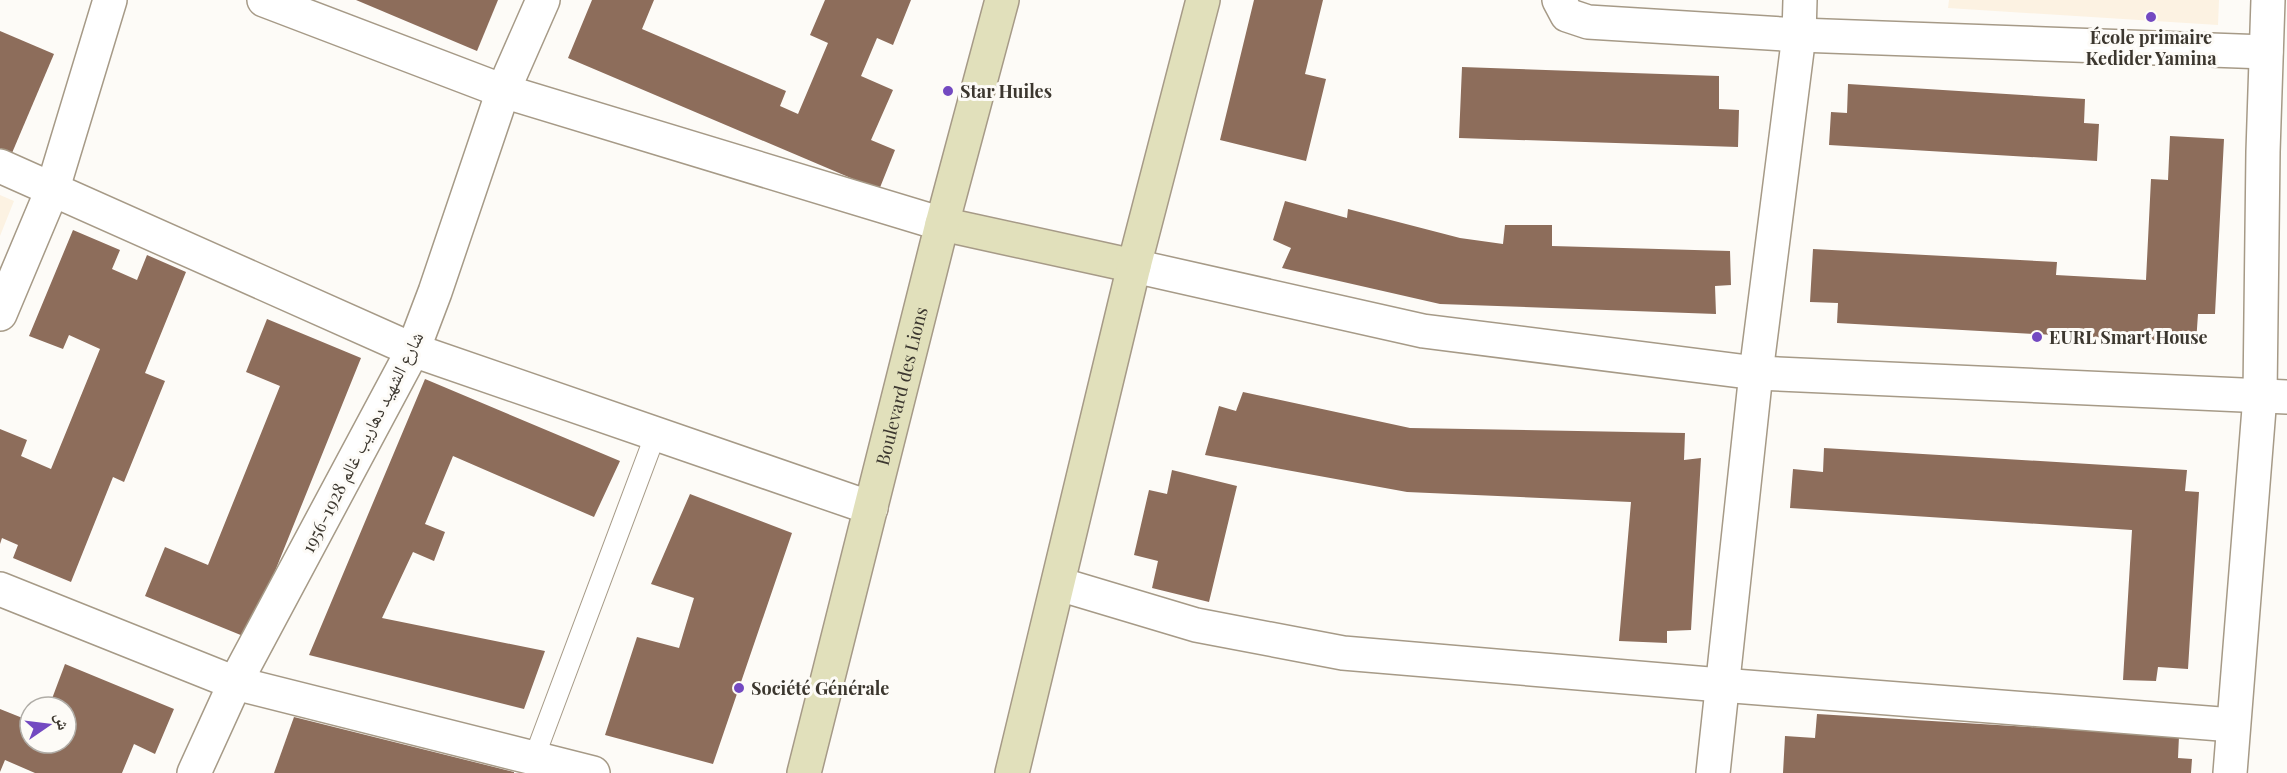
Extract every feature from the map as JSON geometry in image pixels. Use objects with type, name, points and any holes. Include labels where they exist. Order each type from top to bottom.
[{"type":"main road","name":"Boulevard des Lions","points":[[804,773],[942,224],[1002,0]]},
{"type":"main road","points":[[1012,773],[1134,266],[1203,0]]},
{"type":"main road","points":[[942,224],[1134,266]]},
{"type":"street","points":[[264,0],[503,91],[942,224]]},
{"type":"street","name":"شارع الشهيد دهاريب غالم 1928-1956","points":[[194,773],[235,683],[412,350],[435,292],[503,91],[543,0]]},
{"type":"street","points":[[1559,0],[1567,15],[1588,22],[1799,35],[2266,52]]},
{"type":"street","points":[[1713,773],[1721,686],[1799,35],[1800,0]]},
{"type":"street","points":[[2230,773],[2233,725],[2273,396],[2266,52],[2268,0]]},
{"type":"street","points":[[0,314],[53,188],[103,10]]},
{"type":"street","points":[[0,166],[412,350],[871,508]]},
{"type":"street","points":[[1134,266],[1423,331],[1760,373],[2273,396]]},
{"type":"street","points":[[1059,584],[1196,625],[1343,652],[1721,686],[2233,725]]},
{"type":"street","points":[[0,589],[235,683],[593,773]]},
{"type":"lane","points":[[534,758],[656,433]]},
{"type":"shaded area","name":"École primaire Kedider Yamina","points":[[1949,0],[2219,0],[2218,25],[1948,8]]},
{"type":"shaded area","points":[[0,195],[14,201],[0,236]]},
{"type":"building","points":[[356,0],[498,0],[477,51]]},
{"type":"building","points":[[592,0],[654,0],[642,29],[786,91],[780,106],[798,114],[828,43],[810,35],[825,0],[911,0],[893,45],[877,38],[861,76],[893,90],[871,140],[895,150],[879,190],[568,58]]},
{"type":"building","points":[[1254,0],[1323,0],[1305,74],[1326,79],[1306,161],[1220,140]]},
{"type":"building","points":[[0,31],[54,54],[12,153],[0,148]]},
{"type":"building","points":[[1462,67],[1719,76],[1719,109],[1739,110],[1738,147],[1459,138]]},
{"type":"building","points":[[1848,84],[2085,99],[2084,123],[2099,124],[2097,161],[1829,145],[1831,112],[1847,113]]},
{"type":"building","points":[[2170,136],[2224,139],[2215,314],[2198,314],[2196,343],[1837,323],[1838,303],[1810,302],[1813,249],[2057,262],[2056,275],[2146,280],[2151,179],[2168,180]]},
{"type":"building","points":[[1285,201],[1347,218],[1348,209],[1460,238],[1503,244],[1505,225],[1552,225],[1552,246],[1730,251],[1731,285],[1715,286],[1716,314],[1440,304],[1282,268],[1291,248],[1273,240]]},
{"type":"building","points":[[73,230],[120,250],[112,269],[137,280],[147,255],[186,272],[145,373],[165,381],[124,482],[113,477],[71,582],[13,558],[18,545],[2,538],[0,544],[0,429],[27,440],[21,456],[51,469],[100,349],[69,335],[63,349],[29,336]]},
{"type":"building","points":[[267,319],[361,358],[248,638],[145,596],[165,547],[208,565],[280,386],[246,372]]},
{"type":"building","points":[[425,379],[620,461],[594,517],[453,456],[425,524],[445,532],[434,561],[413,552],[382,618],[545,651],[524,709],[309,655]]},
{"type":"building","points":[[1243,392],[1410,428],[1685,433],[1684,460],[1701,458],[1691,630],[1667,631],[1667,643],[1619,641],[1631,502],[1407,492],[1205,455],[1219,406],[1236,411]]},
{"type":"building","points":[[1824,448],[2187,470],[2185,491],[2199,492],[2188,669],[2158,667],[2156,681],[2123,680],[2132,530],[1790,508],[1793,469],[1823,472]]},
{"type":"building","points":[[1172,470],[1237,486],[1209,602],[1152,588],[1158,561],[1134,555],[1149,490],[1167,494]]},
{"type":"building","points":[[690,494],[792,533],[713,764],[605,735],[637,637],[679,648],[694,598],[651,584]]},
{"type":"building","points":[[65,664],[174,709],[155,754],[134,744],[122,773],[35,773],[5,760],[0,772],[0,709],[18,716],[18,755],[78,755],[78,695],[53,695]]},
{"type":"building","points":[[1817,714],[2179,736],[2178,758],[2192,759],[2191,773],[1783,773],[1785,736],[1815,738]]},
{"type":"building","points":[[294,717],[514,772],[514,773],[274,773]]},
{"type":"place","name":"École primaire Kedider Yamina","points":[[2151,17]]},
{"type":"place","name":"Star Huiles","points":[[948,91]]},
{"type":"place","name":"EURL Smart House","points":[[2037,337]]},
{"type":"place","name":"Société Générale","points":[[739,688]]}]
